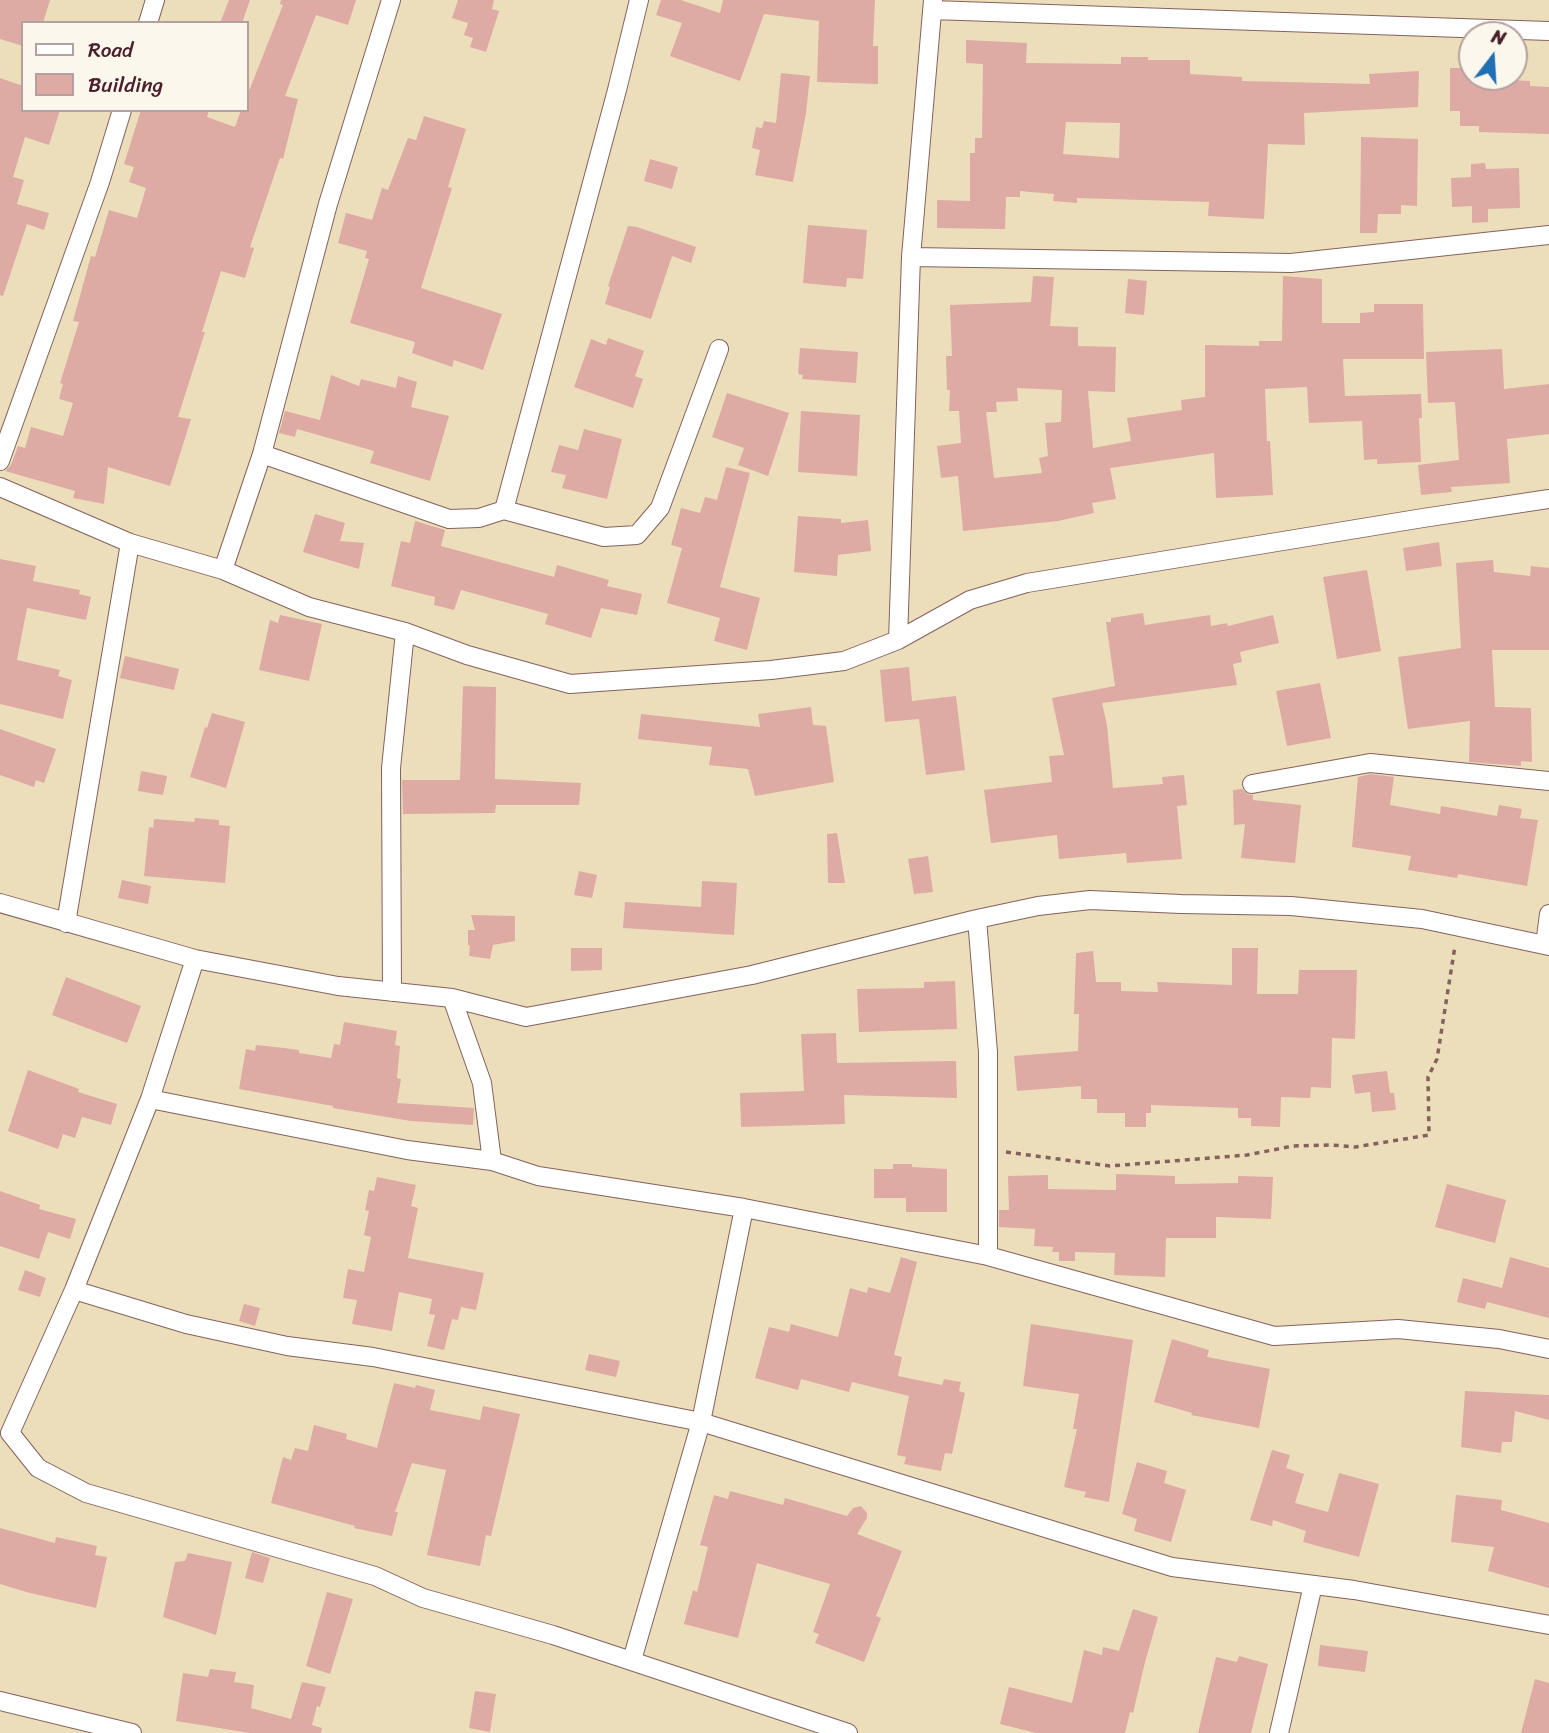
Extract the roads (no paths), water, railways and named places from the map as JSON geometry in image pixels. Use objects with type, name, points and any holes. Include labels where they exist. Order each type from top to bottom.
[{"type":"street","points":[[149,21],[155,0]]},
{"type":"street","points":[[223,570],[262,454],[327,204],[391,0]]},
{"type":"street","points":[[504,510],[639,0]]},
{"type":"street","points":[[898,640],[911,257],[933,5],[1549,32]]},
{"type":"street","points":[[0,461],[100,182],[121,112]]},
{"type":"street","points":[[911,257],[1291,263],[1549,235]]},
{"type":"street","points":[[262,454],[449,519],[479,518],[504,510],[604,537],[637,535],[660,508],[719,349]]},
{"type":"street","points":[[0,487],[130,543],[223,570],[309,607],[405,632],[467,655],[570,684],[771,670],[844,661],[898,640],[970,600],[1027,583],[1423,517],[1549,499]]},
{"type":"street","points":[[66,923],[130,543]]},
{"type":"street","points":[[392,992],[391,768],[405,632]]},
{"type":"street","points":[[1252,784],[1370,763],[1549,781]]},
{"type":"street","points":[[0,903],[195,959],[338,986],[452,998],[526,1017],[752,975],[976,919],[1038,906],[1090,900],[1181,905],[1291,906],[1422,919],[1547,945],[1549,914]]},
{"type":"street","points":[[976,919],[988,1052],[988,1256]]},
{"type":"street","points":[[195,959],[150,1099],[74,1290],[10,1433],[38,1468],[86,1493],[375,1576],[423,1598],[632,1660],[848,1733]]},
{"type":"street","points":[[452,998],[482,1083],[492,1161]]},
{"type":"street","points":[[150,1099],[407,1150],[492,1161],[538,1176],[744,1208],[988,1256],[1273,1336],[1398,1329],[1499,1339],[1549,1349]]},
{"type":"street","points":[[632,1660],[701,1422],[744,1208]]},
{"type":"street","points":[[74,1290],[186,1324],[288,1346],[373,1357],[701,1422],[1172,1567],[1313,1585],[1549,1625]]},
{"type":"street","points":[[1279,1733],[1313,1585]]},
{"type":"street","points":[[0,1701],[132,1733]]}]
